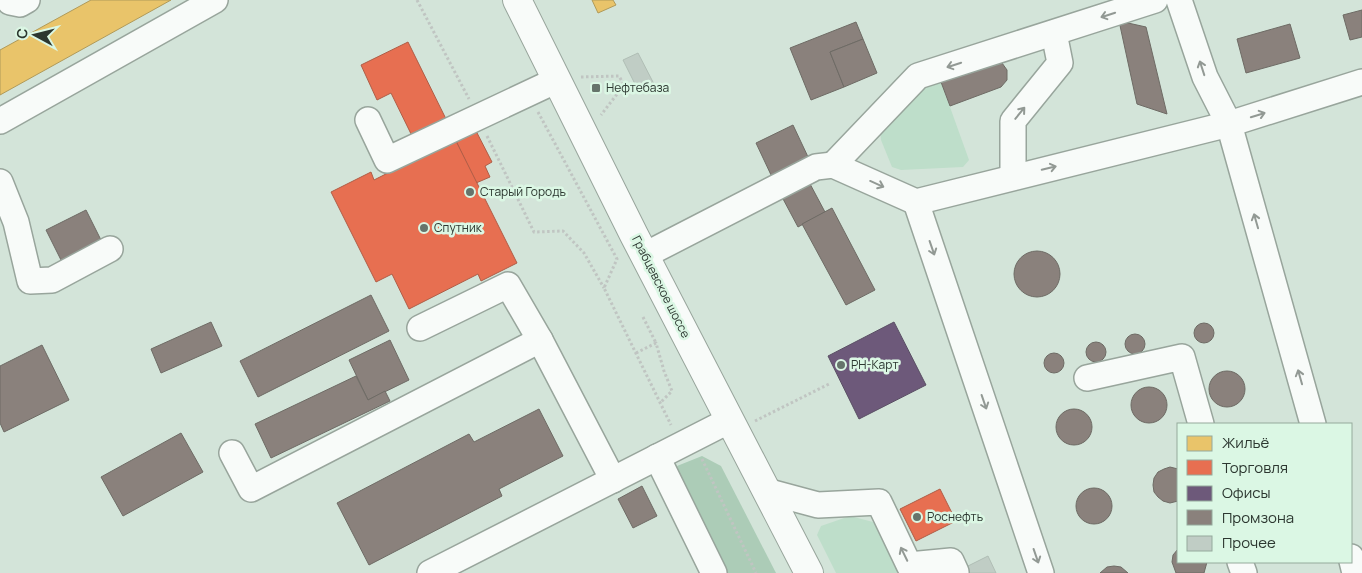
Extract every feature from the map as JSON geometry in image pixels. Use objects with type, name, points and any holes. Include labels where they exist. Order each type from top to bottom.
[{"type":"main road","name":"Грабцевское шоссе","points":[[517,0],[568,79],[645,255],[741,422],[766,491],[809,573]]},
{"type":"lane","points":[[0,121],[216,0]]},
{"type":"lane","points":[[832,165],[918,76],[1155,0]]},
{"type":"lane","points":[[1179,0],[1205,77],[1229,124],[1313,423]]},
{"type":"lane","points":[[1014,177],[1013,121],[1060,63],[1054,33]]},
{"type":"lane","points":[[368,120],[386,160],[528,94],[568,79]]},
{"type":"lane","points":[[645,255],[816,167],[832,165],[916,202],[1229,124],[1362,82]]},
{"type":"lane","points":[[0,182],[16,222],[30,281],[52,280],[110,249]]},
{"type":"lane","points":[[916,202],[1041,573]]},
{"type":"lane","points":[[420,328],[508,285],[540,340],[613,480]]},
{"type":"lane","points":[[232,453],[251,489],[540,340]]},
{"type":"lane","points":[[1087,378],[1182,357],[1201,423]]},
{"type":"lane","points":[[430,573],[467,565],[613,480],[682,445],[741,422]]},
{"type":"lane","points":[[657,458],[714,573]]},
{"type":"lane","points":[[766,491],[818,505],[879,502],[909,565],[951,561],[956,572]]},
{"type":"path","points":[[568,79],[619,76],[624,85],[599,118]]},
{"type":"path","points":[[528,94],[618,259],[604,288]]},
{"type":"path","points":[[534,232],[563,231],[584,253],[604,288],[682,445],[698,451],[756,573]]},
{"type":"path","points":[[644,317],[656,343],[672,391],[660,404]]},
{"type":"path","points":[[636,353],[656,343]]},
{"type":"path","points":[[741,422],[830,384]]},
{"type":"green space","points":[[941,82],[969,160],[963,167],[901,170],[892,167],[881,140],[880,127],[923,88]]},
{"type":"green space","points":[[702,456],[721,466],[776,573],[725,573],[685,493],[677,466]]},
{"type":"green space","points":[[850,516],[873,522],[900,573],[836,573],[817,535],[821,526]]},
{"type":"building: Жильё","points":[[91,0],[171,0],[0,95],[0,50]]},
{"type":"building: Жильё","points":[[592,0],[613,0],[616,5],[598,13]]},
{"type":"building: Торговля","points":[[408,42],[448,123],[414,140],[391,93],[377,100],[361,65]]},
{"type":"building: Торговля","points":[[475,129],[492,162],[485,166],[490,177],[476,183],[455,139]]},
{"type":"building: Торговля","name":"Спутник","points":[[455,139],[517,263],[481,281],[478,274],[409,309],[392,274],[376,282],[331,192],[371,172],[374,180]]},
{"type":"building: Торговля","points":[[940,489],[956,521],[916,541],[900,509]]},
{"type":"building: Офисы","points":[[894,322],[926,385],[859,419],[828,356]]},
{"type":"building: Промзона","points":[[1362,10],[1362,37],[1350,40],[1343,15]]},
{"type":"building: Промзона","points":[[1119,21],[1146,27],[1167,114],[1137,104]]},
{"type":"building: Промзона","points":[[856,22],[863,39],[830,52],[844,87],[811,100],[790,48]]},
{"type":"building: Промзона","points":[[1290,24],[1300,58],[1246,73],[1237,39]]},
{"type":"building: Промзона","points":[[863,39],[877,73],[844,87],[830,52]]},
{"type":"building: Промзона","points":[[992,63],[1002,63],[1007,70],[1007,80],[1001,87],[950,106],[941,82]]},
{"type":"building: Промзона","points":[[793,125],[809,159],[772,177],[756,143]]},
{"type":"building: Промзона","points":[[809,182],[825,212],[798,227],[782,197]]},
{"type":"building: Промзона","points":[[832,208],[875,290],[846,305],[802,224]]},
{"type":"building: Промзона","points":[[86,210],[102,242],[62,262],[46,230]]},
{"type":"building: Промзона","points":[[1037,251],[1050,255],[1056,261],[1060,274],[1056,287],[1050,293],[1037,297],[1024,293],[1018,287],[1014,274],[1018,261],[1024,255]]},
{"type":"building: Промзона","points":[[371,295],[389,331],[258,397],[240,361]]},
{"type":"building: Промзона","points":[[211,322],[222,346],[161,373],[151,349]]},
{"type":"building: Промзона","points":[[1204,323],[1211,326],[1214,333],[1211,340],[1204,343],[1197,340],[1194,333],[1197,326]]},
{"type":"building: Промзона","points":[[1135,334],[1142,337],[1145,344],[1142,351],[1135,354],[1128,351],[1125,344],[1128,337]]},
{"type":"building: Промзона","points":[[390,340],[409,380],[368,400],[349,360]]},
{"type":"building: Промзона","points":[[1096,342],[1103,345],[1106,352],[1103,359],[1096,362],[1089,359],[1086,352],[1089,345]]},
{"type":"building: Промзона","points":[[42,345],[69,400],[4,432],[0,423],[0,366]]},
{"type":"building: Промзона","points":[[1054,353],[1061,356],[1064,363],[1061,370],[1054,373],[1047,370],[1044,363],[1047,356]]},
{"type":"building: Промзона","points":[[1227,371],[1239,377],[1245,389],[1239,401],[1227,407],[1215,401],[1209,389],[1215,377]]},
{"type":"building: Промзона","points":[[356,376],[368,400],[385,391],[390,401],[271,458],[255,424]]},
{"type":"building: Промзона","points":[[1149,387],[1161,393],[1167,405],[1161,417],[1149,423],[1137,417],[1131,405],[1137,393]]},
{"type":"building: Промзона","points":[[539,409],[563,456],[499,489],[502,496],[369,565],[337,503],[469,434],[474,442]]},
{"type":"building: Промзона","points":[[1074,409],[1086,415],[1092,427],[1086,439],[1074,445],[1062,439],[1056,427],[1062,415]]},
{"type":"building: Промзона","points":[[181,433],[203,472],[123,516],[101,477]]},
{"type":"building: Промзона","points":[[1170,467],[1177,469],[1177,501],[1170,503],[1163,501],[1154,492],[1154,478],[1158,472]]},
{"type":"building: Промзона","points":[[642,486],[657,516],[633,528],[618,499]]},
{"type":"building: Промзона","points":[[1094,488],[1106,494],[1112,506],[1106,518],[1094,524],[1082,518],[1076,506],[1082,494]]},
{"type":"building: Промзона","points":[[1177,550],[1177,563],[1207,563],[1204,573],[1176,573],[1172,562],[1173,555]]},
{"type":"building: Промзона","points":[[1107,567],[1121,567],[1128,573],[1100,573]]},
{"type":"building: Прочее","points":[[638,53],[654,84],[639,92],[623,60]]},
{"type":"building: Прочее","points":[[988,556],[996,573],[953,573],[956,572]]},
{"type":"place","name":"Нефтебаза","points":[[596,88]]},
{"type":"place","name":"Старый Городъ","points":[[470,192]]},
{"type":"place","name":"Спутник","points":[[424,228]]},
{"type":"place","name":"РН-Карт","points":[[841,365]]},
{"type":"place","name":"Роснефть","points":[[917,517]]}]
